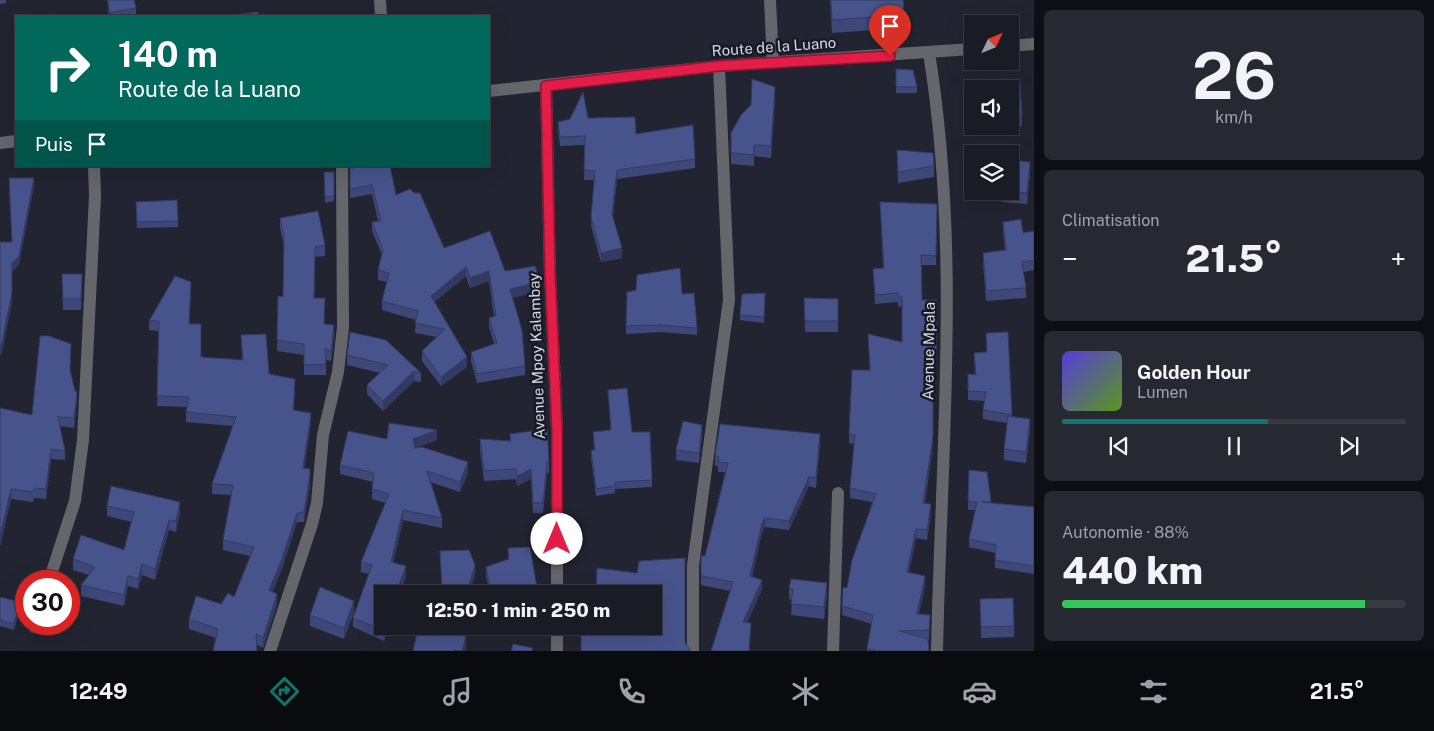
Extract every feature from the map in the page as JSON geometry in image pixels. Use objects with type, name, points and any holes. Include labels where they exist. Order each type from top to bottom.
[{"type":"street","points":[[380,0],[381,15]]},
{"type":"street","points":[[770,0],[773,63]]},
{"type":"street","points":[[1019,45],[1034,44]]},
{"type":"street","name":"Route de la Luano","points":[[490,91],[719,66],[964,50]]},
{"type":"street","name":"Avenue Mpala","points":[[929,53],[936,99],[940,148],[946,269],[943,484],[937,651]]},
{"type":"street","points":[[693,651],[693,565],[728,300],[719,66]]},
{"type":"street","name":"Avenue Mpoy Kalambay","points":[[546,86],[550,274],[557,429],[557,585]]},
{"type":"street","points":[[0,143],[15,141]]},
{"type":"street","points":[[53,570],[75,500],[83,440],[94,225],[94,167]]},
{"type":"street","points":[[270,651],[312,524],[317,503],[323,435],[338,372],[343,327],[342,167]]},
{"type":"street","points":[[833,651],[838,493]]},
{"type":"street","points":[[557,635],[557,651]]},
{"type":"building","points":[[108,0],[134,0],[136,8],[109,13]]},
{"type":"building","points":[[831,0],[903,0],[904,9],[889,10],[888,16],[832,20]]},
{"type":"building","points":[[258,12],[258,15],[234,15]]},
{"type":"building","points":[[896,69],[913,70],[917,87],[896,87]]},
{"type":"building","points":[[752,79],[775,87],[771,146],[754,145],[754,155],[731,153],[731,133],[741,115],[751,105]]},
{"type":"building","points":[[1019,84],[1020,84],[1022,116],[1019,116]]},
{"type":"building","points":[[583,92],[588,118],[635,117],[636,134],[693,125],[695,159],[617,170],[612,214],[622,248],[601,253],[591,217],[595,171],[584,170],[585,136],[560,137],[558,122],[570,119]]},
{"type":"building","points":[[897,150],[933,153],[934,166],[898,172]]},
{"type":"building","points":[[1019,161],[1030,162],[1027,193],[1019,192]]},
{"type":"building","points":[[390,167],[396,195],[410,189],[414,193],[420,193],[444,248],[490,231],[505,271],[535,266],[540,282],[510,289],[522,330],[525,366],[477,374],[471,352],[497,343],[489,318],[496,316],[489,271],[470,278],[466,267],[431,296],[467,357],[441,377],[422,351],[445,329],[415,323],[418,311],[382,301],[389,273],[378,270],[383,250],[372,222],[381,221],[372,185],[350,189],[350,168]]},
{"type":"building","points":[[324,172],[334,172],[334,196],[325,197]]},
{"type":"building","points":[[9,178],[34,178],[19,256],[12,263],[12,292],[0,346],[0,242],[12,242]]},
{"type":"building","points":[[177,200],[178,221],[137,222],[136,202]]},
{"type":"building","points":[[880,202],[937,204],[936,256],[921,255],[922,300],[937,300],[936,354],[926,398],[933,399],[933,436],[923,503],[931,504],[927,530],[916,529],[907,572],[925,576],[917,614],[930,615],[929,630],[899,631],[928,639],[929,651],[875,651],[867,649],[873,615],[842,606],[843,587],[847,588],[852,560],[876,494],[850,488],[855,435],[849,434],[852,370],[870,370],[868,334],[902,342],[902,297],[898,297],[898,293],[875,295],[873,269],[884,268]]},
{"type":"building","points":[[318,211],[325,245],[315,247],[314,298],[325,298],[324,324],[334,325],[331,351],[325,349],[326,364],[304,365],[304,344],[277,340],[278,296],[283,297],[284,236],[280,218]]},
{"type":"building","points":[[1021,219],[1023,233],[1034,231],[1034,260],[1022,262],[1026,288],[986,291],[983,253],[1006,250],[1003,222]]},
{"type":"building","points":[[680,268],[682,294],[694,293],[697,328],[661,325],[626,326],[627,292],[636,290],[637,275]]},
{"type":"building","points":[[62,274],[82,274],[81,299],[63,299]]},
{"type":"building","points":[[175,276],[191,282],[189,324],[201,324],[201,357],[243,360],[241,335],[266,334],[269,374],[295,379],[293,410],[311,413],[303,468],[310,469],[304,512],[297,513],[282,559],[269,590],[277,594],[263,638],[256,634],[257,651],[213,651],[218,629],[189,619],[196,596],[221,604],[228,593],[234,597],[254,547],[223,540],[233,485],[212,484],[236,417],[186,412],[189,397],[157,396],[159,321],[149,321]]},
{"type":"building","points":[[765,293],[764,317],[740,315],[742,294]]},
{"type":"building","points":[[804,298],[838,299],[838,321],[805,321]]},
{"type":"building","points":[[350,332],[386,340],[421,373],[414,371],[383,401],[367,385],[388,365],[347,355]]},
{"type":"building","points":[[1008,332],[1012,415],[983,410],[986,392],[968,391],[968,374],[976,375],[974,353],[987,352],[986,333]]},
{"type":"building","points":[[40,336],[49,336],[71,344],[70,370],[75,391],[77,392],[74,418],[58,417],[65,451],[51,449],[46,489],[34,488],[33,492],[11,489],[0,536],[0,408],[32,415]]},
{"type":"building","points":[[627,388],[632,432],[650,432],[652,480],[615,482],[615,486],[596,489],[591,450],[595,450],[593,432],[611,430],[608,390]]},
{"type":"building","points":[[1008,416],[1030,419],[1026,452],[1004,449]]},
{"type":"building","points":[[683,421],[702,425],[699,453],[676,450]]},
{"type":"building","points":[[389,423],[437,430],[413,439],[415,448],[422,447],[468,462],[460,482],[427,471],[442,518],[403,510],[391,562],[406,566],[399,585],[374,585],[374,627],[353,618],[372,565],[361,562],[389,494],[372,489],[374,473],[340,465],[348,431],[387,439]]},
{"type":"building","points":[[720,424],[820,434],[816,478],[809,477],[789,521],[765,518],[762,523],[750,576],[762,580],[743,622],[751,623],[749,651],[711,651],[733,582],[701,576],[701,556],[705,556],[728,463],[718,462],[719,457],[715,456]]},
{"type":"building","points":[[547,429],[549,462],[547,462],[543,503],[533,503],[531,469],[517,476],[516,469],[484,471],[480,439],[511,441],[510,434]]},
{"type":"building","points":[[969,470],[987,472],[991,502],[982,502],[1034,507],[1034,566],[995,560],[996,545],[969,539],[977,502],[968,502]]},
{"type":"building","points":[[111,486],[180,502],[176,521],[169,520],[155,569],[142,564],[138,579],[128,576],[124,595],[81,585],[95,567],[73,559],[81,535],[124,550],[134,512],[107,506]]},
{"type":"building","points":[[530,547],[536,585],[489,585],[486,567],[509,559],[508,548]]},
{"type":"building","points":[[469,550],[475,565],[469,585],[442,585],[440,551]]},
{"type":"building","points":[[685,558],[685,642],[690,651],[581,651],[581,635],[662,635],[662,585],[596,585],[597,568],[637,573],[639,561]]},
{"type":"building","points":[[791,579],[827,583],[824,607],[791,604],[793,589],[789,588]]},
{"type":"building","points":[[320,587],[354,601],[344,628],[310,615]]},
{"type":"building","points":[[0,597],[15,601],[14,624],[0,620]]},
{"type":"building","points":[[1013,598],[1014,626],[981,627],[980,599]]},
{"type":"building","points":[[417,635],[462,635],[466,637],[462,651],[413,651]]},
{"type":"building","points":[[513,644],[533,648],[532,651],[511,651]]},
{"type":"route","points":[[557,539],[557,429],[550,274],[546,86],[719,66],[890,56]]}]
